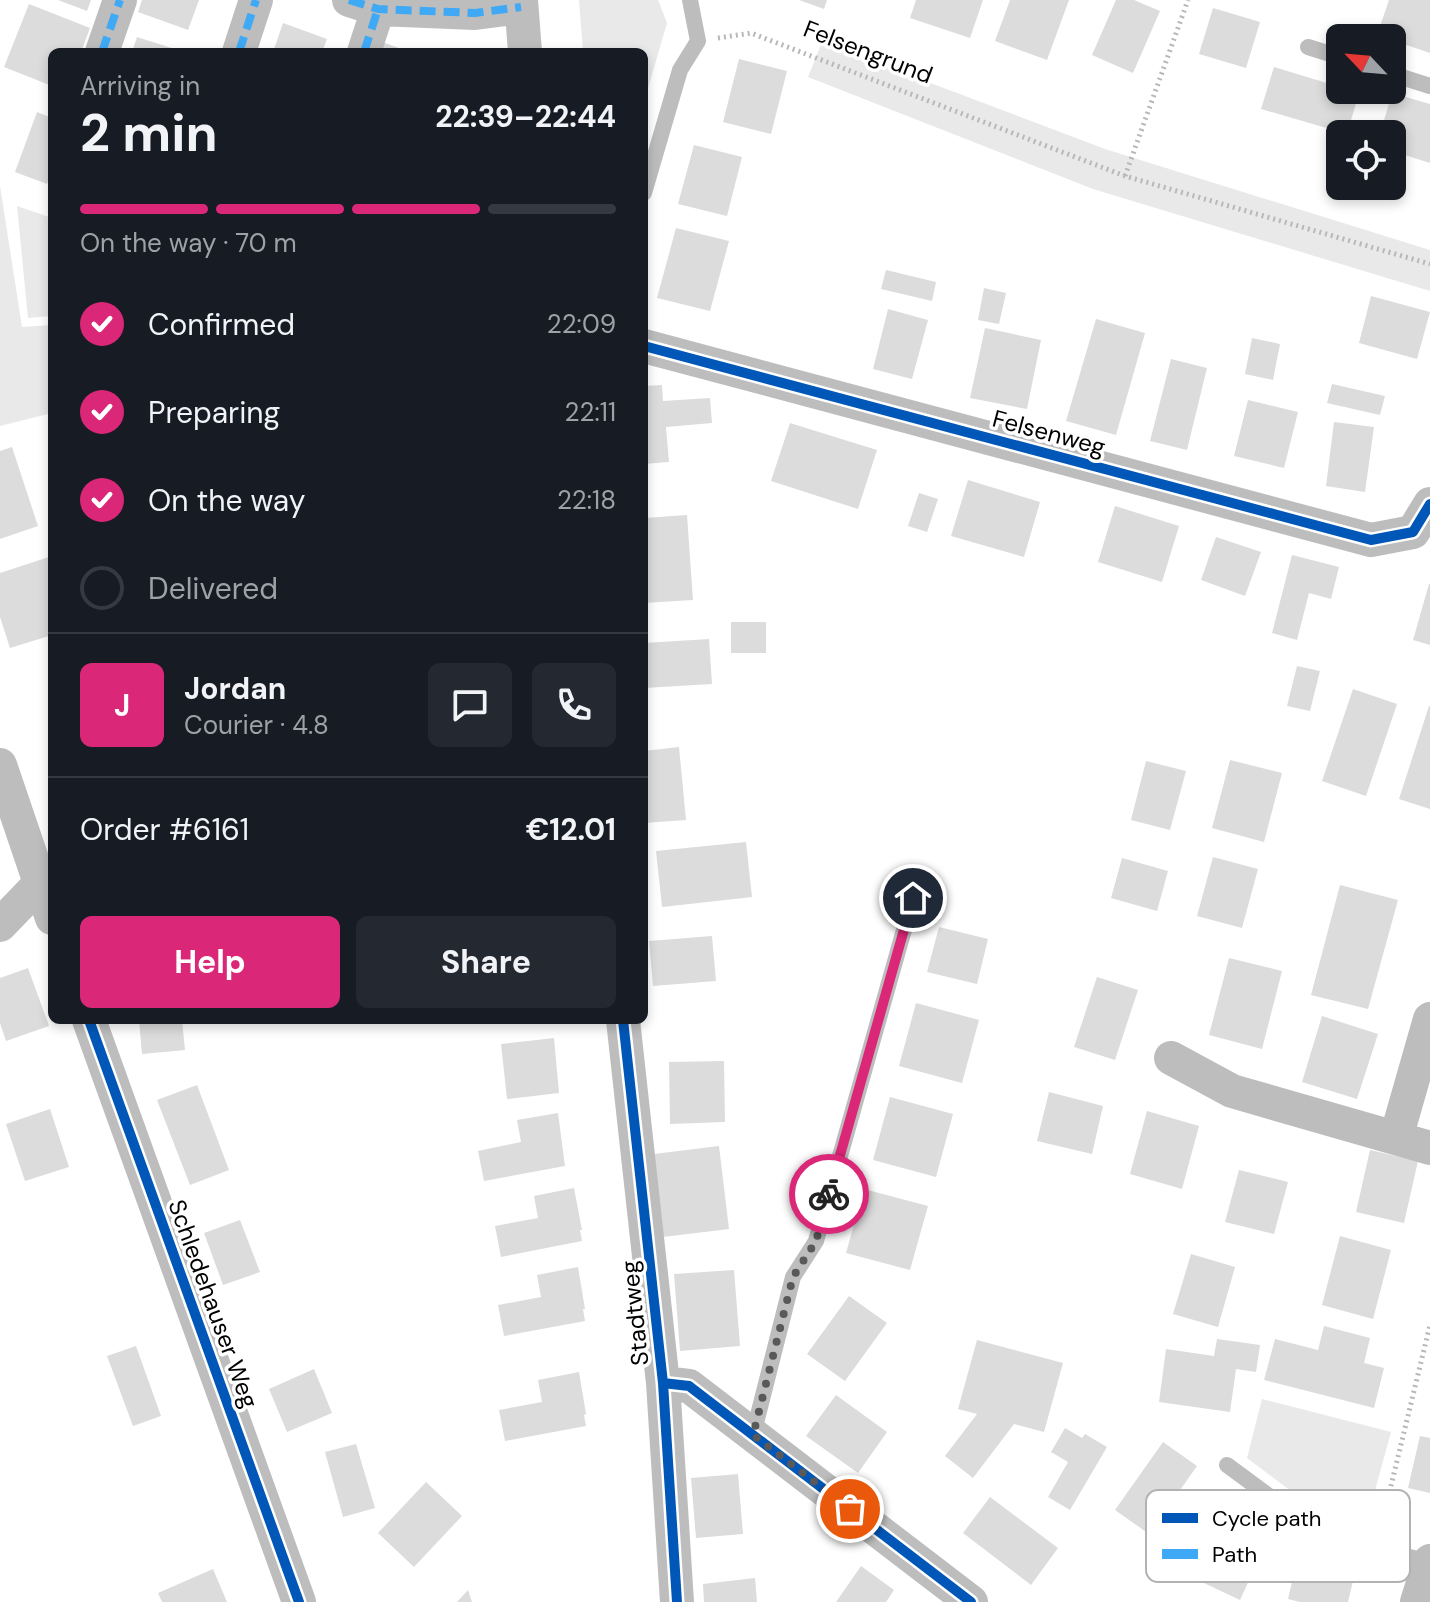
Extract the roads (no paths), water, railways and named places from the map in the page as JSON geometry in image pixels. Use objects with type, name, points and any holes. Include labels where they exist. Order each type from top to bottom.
[{"type":"street","points":[[103,48],[120,0]]},
{"type":"street","points":[[240,48],[256,0]]},
{"type":"street","points":[[364,48],[364,5],[475,13],[521,4],[525,48]]},
{"type":"street","name":"Felsenweg","points":[[648,347],[1371,540],[1413,532],[1430,504]]},
{"type":"street","points":[[0,765],[46,877],[0,925]]},
{"type":"street","points":[[1396,1138],[1430,1019]]},
{"type":"street","name":"Schledehauser Weg","points":[[90,1024],[299,1602]]},
{"type":"street","name":"Stadtweg","points":[[623,1024],[663,1383],[677,1602]]},
{"type":"street","points":[[1171,1058],[1232,1091],[1430,1148]]},
{"type":"street","points":[[663,1383],[689,1386],[971,1602]]},
{"type":"street","points":[[1417,1602],[1429,1561]]},
{"type":"lane","points":[[648,179],[680,70],[698,41],[690,0]]},
{"type":"lane","points":[[1308,47],[1326,53]]},
{"type":"lane","points":[[1406,78],[1430,86]]},
{"type":"lane","points":[[753,1435],[793,1277],[816,1241],[913,898]]},
{"type":"lane","points":[[1227,1465],[1261,1490]]}]
